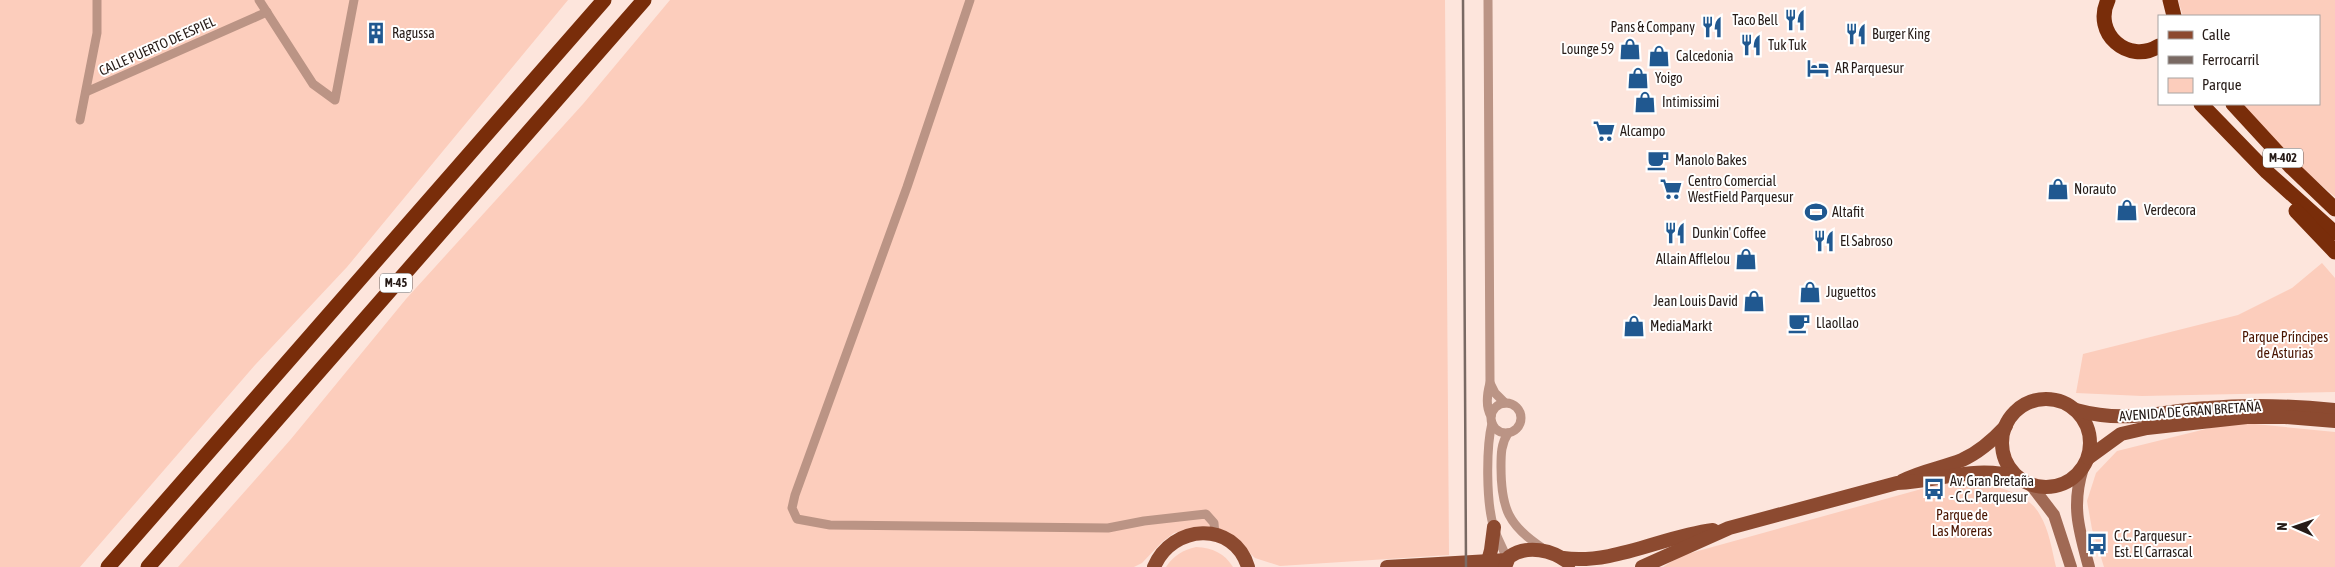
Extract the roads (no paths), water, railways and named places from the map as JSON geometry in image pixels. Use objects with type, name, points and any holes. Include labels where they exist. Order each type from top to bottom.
[{"type":"highway","name":"M-45","points":[[108,567],[604,0]]},
{"type":"highway","name":"M-45","points":[[148,567],[644,0]]},
{"type":"highway","points":[[2170,0],[2174,15]]},
{"type":"highway","points":[[2106,2],[2103,18],[2111,38],[2126,50],[2143,53],[2158,60]]},
{"type":"highway","points":[[2143,53],[2158,46]]},
{"type":"highway","name":"M-402","points":[[2202,105],[2252,158],[2335,232]]},
{"type":"highway","name":"M-402","points":[[2234,105],[2290,166],[2335,209]]},
{"type":"highway","points":[[2252,158],[2284,198],[2335,252]]},
{"type":"main road","points":[[1387,567],[1488,561],[1506,563],[1523,550],[1562,559],[1584,561],[1693,532],[1729,528],[1897,483],[1918,473],[1950,464],[1971,455],[1987,444],[2006,426],[2014,413],[2031,401],[2051,399],[2065,403],[2076,410],[2086,423],[2089,435],[2075,507],[2089,567]]},
{"type":"main road","name":"AVENIDA DE GRAN BRETAÑA","points":[[2076,410],[2104,416],[2131,417],[2233,406],[2289,406],[2335,410]]},
{"type":"main road","name":"AVENIDA DE GRAN BRETAÑA","points":[[2085,463],[2121,434],[2166,425],[2247,417],[2291,417],[2335,421]]},
{"type":"main road","points":[[2006,426],[2004,451],[2008,465],[2018,477],[2031,485],[2054,515],[2071,567]]},
{"type":"main road","points":[[2031,485],[2045,487],[2058,485],[2072,478],[2085,463]]},
{"type":"main road","points":[[1897,483],[1920,482],[1985,471],[2018,477]]},
{"type":"main road","points":[[1488,561],[1494,527]]},
{"type":"main road","points":[[1642,567],[1729,528]]},
{"type":"main road","points":[[1154,564],[1169,544],[1183,536],[1199,533],[1215,535],[1234,545],[1249,566]]},
{"type":"street","points":[[80,120],[97,33],[97,0]]},
{"type":"street","points":[[259,0],[313,84],[335,100],[354,0]]},
{"type":"street","points":[[970,0],[910,179],[794,495],[792,508],[797,519],[813,523],[859,526],[1108,528],[1144,521],[1206,514],[1214,523],[1215,535]]},
{"type":"street","points":[[1488,0],[1490,383],[1487,406],[1491,420],[1489,489],[1494,527],[1506,563]]},
{"type":"street","name":"CALLE PUERTO DE ESPIEL","points":[[86,92],[267,12]]},
{"type":"street","points":[[1490,383],[1494,393],[1505,403],[1516,408],[1520,416],[1519,425],[1508,433],[1502,447],[1501,490],[1505,508],[1522,533],[1562,559]]},
{"type":"street","points":[[1491,420],[1497,407],[1505,403]]},
{"type":"street","points":[[1491,420],[1499,431],[1508,433]]},
{"type":"railway","points":[[1463,0],[1466,567]]},
{"type":"place","name":"Taco Bell","points":[[1795,20]]},
{"type":"place","name":"Pans & Company","points":[[1712,27]]},
{"type":"place","name":"Ragussa","points":[[376,33]]},
{"type":"place","name":"Burger King","points":[[1856,34]]},
{"type":"place","name":"Tuk Tuk","points":[[1751,45]]},
{"type":"place","name":"Lounge 59","points":[[1630,49]]},
{"type":"place","name":"Calcedonia","points":[[1659,56]]},
{"type":"place","name":"AR Parquesur","points":[[1818,68]]},
{"type":"place","name":"Yoigo","points":[[1638,78]]},
{"type":"place","name":"Intimissimi","points":[[1645,102]]},
{"type":"place","name":"Alcampo","points":[[1604,131]]},
{"type":"place","name":"Manolo Bakes","points":[[1658,160]]},
{"type":"place","name":"Centro Comercial WestField Parquesur","points":[[1671,189]]},
{"type":"place","name":"Norauto","points":[[2058,189]]},
{"type":"place","name":"Verdecora","points":[[2127,210]]},
{"type":"place","name":"Altafit","points":[[1816,212]]},
{"type":"place","name":"Dunkin' Coffee","points":[[1675,233]]},
{"type":"place","name":"El Sabroso","points":[[1824,241]]},
{"type":"place","name":"Allain Afflelou","points":[[1746,259]]},
{"type":"place","name":"Juguettos","points":[[1810,292]]},
{"type":"place","name":"Jean Louis David","points":[[1754,301]]},
{"type":"place","name":"Llaollao","points":[[1799,323]]},
{"type":"place","name":"MediaMarkt","points":[[1634,326]]},
{"type":"place","name":"Av. Gran Bretaña - C.C. Parquesur","points":[[1934,489]]},
{"type":"place","name":"C.C. Parquesur - Est. El Carrascal","points":[[2097,544]]},
{"type":"park label","name":"Parque Príncipes de Asturias","points":[[2285,346]]},
{"type":"park label","name":"Parque de Las Moreras","points":[[1962,524]]}]
